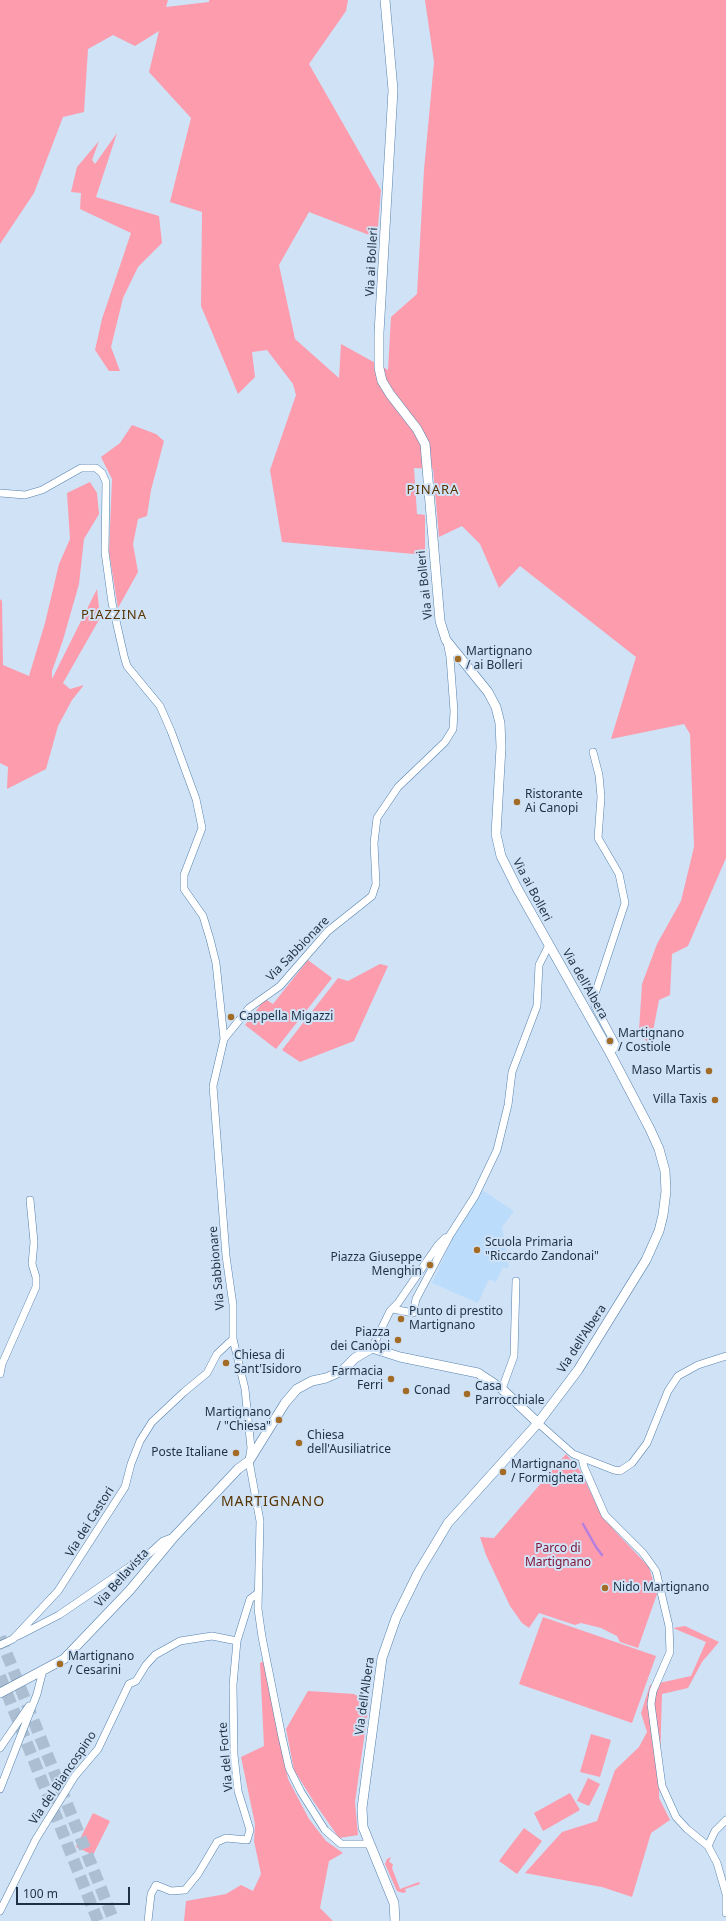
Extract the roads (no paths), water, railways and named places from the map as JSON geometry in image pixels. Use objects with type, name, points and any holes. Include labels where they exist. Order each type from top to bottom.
[{"type":"street","name":"Via ai Bolleri","points":[[385,0],[393,90],[379,368],[382,381],[417,429],[425,444],[440,620],[446,640],[488,692],[496,707],[500,723],[501,747],[496,834],[501,856],[549,945]]},
{"type":"street","points":[[0,493],[25,495],[42,490],[80,468],[96,468],[102,472],[106,482],[105,552],[112,603],[124,656],[127,666],[160,706],[172,731],[196,799],[202,828],[184,876],[184,889],[202,916],[210,939],[216,964],[224,1038]]},
{"type":"street","name":"Via Sabbionare","points":[[249,1461],[251,1448],[245,1389],[233,1340],[233,1304],[226,1256],[213,1086],[224,1038],[249,1008],[280,986],[328,931],[372,896],[376,884],[374,843],[377,818],[398,787],[445,742],[453,728],[454,711],[450,657],[446,640]]},
{"type":"street","points":[[593,752],[599,775],[601,797],[598,838],[619,874],[625,903],[594,996],[595,1006],[617,1047],[609,1051]]},
{"type":"street","points":[[393,1309],[413,1313],[416,1299],[449,1237],[475,1196],[490,1166],[501,1140],[508,1105],[512,1072],[537,1006],[539,965],[549,945]]},
{"type":"street","name":"Via dell'Albera","points":[[395,1921],[394,1903],[363,1827],[362,1808],[382,1658],[396,1618],[418,1573],[448,1523],[538,1423],[578,1370],[646,1260],[659,1232],[663,1216],[666,1191],[665,1171],[659,1149],[609,1051],[549,945]]},
{"type":"street","points":[[0,1374],[2,1364],[36,1288],[36,1277],[32,1264],[34,1242],[30,1200]]},
{"type":"street","points":[[449,1237],[445,1238],[438,1245],[393,1309],[390,1311],[372,1348],[400,1357],[478,1373],[502,1389],[538,1423],[567,1448],[582,1458],[614,1470],[624,1469],[640,1454],[647,1443],[655,1428],[668,1391],[678,1376],[698,1364],[726,1356]]},
{"type":"street","points":[[502,1389],[514,1356],[516,1281]]},
{"type":"street","name":"Via dei Castori","points":[[12,1639],[58,1592],[125,1488],[130,1464],[140,1441],[152,1422],[207,1373],[216,1354],[233,1340]]},
{"type":"street","name":"Via Bellavista","points":[[0,1693],[64,1659],[130,1590],[174,1537],[238,1469],[249,1461],[285,1404],[297,1389],[312,1381],[326,1378],[342,1371],[355,1358],[372,1348]]},
{"type":"street","points":[[582,1458],[584,1467],[604,1515],[642,1553],[656,1572],[669,1626],[670,1652],[664,1670],[653,1690],[651,1704],[662,1786],[676,1817],[687,1829],[708,1846],[717,1863],[726,1894],[726,1913]]},
{"type":"street","points":[[249,1461],[260,1521],[258,1593],[262,1637],[289,1768],[301,1792],[325,1830],[341,1844],[369,1844]]},
{"type":"street","name":"Via dei Castori","points":[[0,1645],[59,1616],[151,1552],[163,1541],[174,1537]]},
{"type":"street","name":"Via del Forte","points":[[148,1921],[151,1894],[156,1885],[171,1891],[185,1890],[198,1874],[217,1842],[226,1838],[247,1840],[250,1830],[238,1791],[234,1755],[233,1685],[237,1641],[250,1599],[258,1593]]},
{"type":"street","name":"Via del Biancospino","points":[[0,1911],[36,1839],[75,1776],[98,1748],[129,1684],[136,1681],[146,1665],[155,1655],[180,1641],[212,1636],[237,1641]]},
{"type":"street","points":[[0,1789],[38,1694],[43,1670]]},
{"type":"street","points":[[0,1748],[38,1694]]},
{"type":"street","points":[[708,1846],[715,1831],[726,1820]]},
{"type":"waterway","points":[[583,1524],[602,1555]]},
{"type":"tunnel","points":[[0,1637],[114,1921]]},
{"type":"tunnel","points":[[0,1676],[98,1921]]},
{"type":"place","name":"Martignano / ai Bolleri","points":[[458,659]]},
{"type":"place","name":"Ristorante Ai Canopi","points":[[517,802]]},
{"type":"place","name":"Cappella Migazzi","points":[[231,1017]]},
{"type":"place","name":"Martignano / Costiole","points":[[610,1041]]},
{"type":"place","name":"Maso Martis","points":[[709,1071]]},
{"type":"place","name":"Villa Taxis","points":[[715,1100]]},
{"type":"place","name":"Scuola Primaria \"Riccardo Zandonai\"","points":[[477,1250]]},
{"type":"place","name":"Piazza Giuseppe Menghin","points":[[430,1265]]},
{"type":"place","name":"Punto di prestito Martignano","points":[[401,1319]]},
{"type":"place","name":"Piazza dei Canòpi","points":[[398,1340]]},
{"type":"place","name":"Chiesa di Sant'Isidoro","points":[[226,1363]]},
{"type":"place","name":"Farmacia Ferri","points":[[391,1379]]},
{"type":"place","name":"Conad","points":[[406,1391]]},
{"type":"place","name":"Casa Parrocchiale","points":[[467,1394]]},
{"type":"place","name":"Martignano / \"Chiesa\"","points":[[279,1420]]},
{"type":"place","name":"Chiesa dell'Ausiliatrice","points":[[299,1443]]},
{"type":"place","name":"Poste Italiane","points":[[236,1453]]},
{"type":"place","name":"Martignano / Formigheta","points":[[503,1472]]},
{"type":"place","name":"Nido Martignano","points":[[605,1588]]},
{"type":"place","name":"Martignano / Cesarini","points":[[60,1664]]},
{"type":"district","name":"PINARA","points":[[433,490]]},
{"type":"district","name":"PIAZZINA","points":[[114,615]]},
{"type":"district","name":"MARTIGNANO","points":[[273,1502]]},
{"type":"park label","name":"Parco di Martignano","points":[[558,1556]]}]
